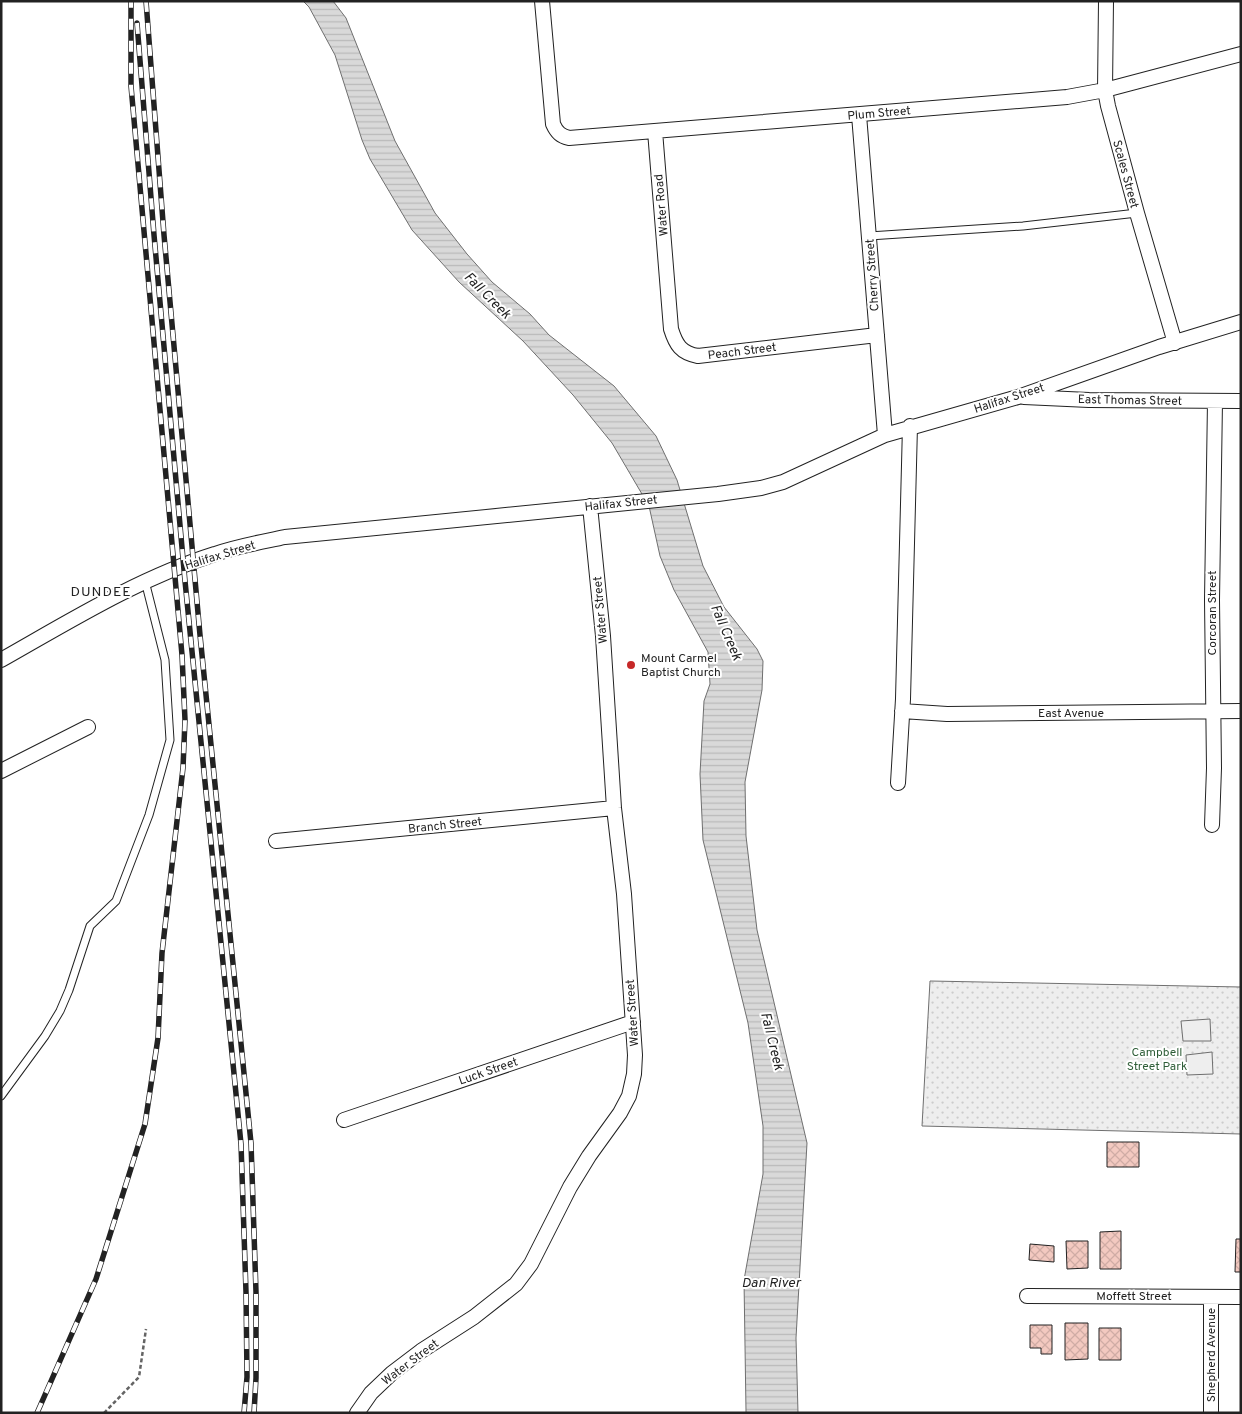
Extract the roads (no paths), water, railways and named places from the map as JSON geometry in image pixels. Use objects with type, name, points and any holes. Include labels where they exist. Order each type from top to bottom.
[{"type":"street","name":"Plum Street","points":[[542,1],[553,124],[557,132],[569,138],[1067,97],[1105,90],[1241,54]]},
{"type":"street","name":"Scales Street","points":[[1106,1],[1105,90],[1108,106],[1175,343]]},
{"type":"street","name":"Cherry Street","points":[[859,115],[885,435]]},
{"type":"street","name":"Water Road","points":[[655,131],[667,280]]},
{"type":"street","name":"Peach Street","points":[[667,280],[671,329],[674,341],[680,349],[688,354],[698,356],[877,335]]},
{"type":"street","name":"Halifax Street","points":[[1,660],[146,581],[215,554],[285,537],[642,500],[718,494],[760,488],[782,482],[885,435],[910,426],[1018,397],[1241,322]]},
{"type":"street","name":"East Thomas Street","points":[[1018,397],[1089,400],[1241,401]]},
{"type":"street","name":"Corcoran Street","points":[[1212,825],[1214,768],[1212,600],[1215,400]]},
{"type":"street","points":[[898,783],[902,711],[910,426]]},
{"type":"street","name":"Water Street","points":[[357,1413],[371,1393],[392,1373],[421,1351],[474,1317],[516,1284],[531,1264],[570,1187],[589,1156],[620,1113],[629,1096],[634,1074],[635,1056],[633,1022],[624,894],[614,808],[603,636],[590,506]]},
{"type":"street","name":"East Avenue","points":[[902,711],[947,714],[1241,711]]},
{"type":"street","points":[[1,771],[88,727]]},
{"type":"street","name":"Branch Street","points":[[276,841],[614,808]]},
{"type":"street","name":"Luck Street","points":[[344,1120],[633,1022]]},
{"type":"street","name":"Moffett Street","points":[[1028,1296],[1241,1297]]},
{"type":"street","name":"Shepherd Avenue","points":[[1211,1297],[1211,1413]]},
{"type":"lane","points":[[870,236],[1023,226],[1137,213]]},
{"type":"lane","points":[[1,1096],[45,1036],[60,1011],[90,926],[116,901],[149,815],[170,740],[165,660],[146,581]]},
{"type":"water","name":"Dan River","points":[[303,1],[333,1],[346,18],[395,141],[435,213],[467,254],[492,282],[530,314],[549,335],[614,386],[656,436],[677,480],[703,566],[724,607],[757,649],[763,661],[762,690],[745,782],[746,836],[757,930],[807,1143],[796,1338],[798,1413],[746,1413],[744,1280],[763,1174],[763,1126],[748,1023],[703,840],[700,774],[704,701],[710,684],[708,652],[674,590],[660,556],[649,506],[612,443],[573,395],[523,341],[459,282],[412,230],[370,159],[362,140],[335,55],[309,7]]},
{"type":"railway","points":[[37,1413],[96,1279],[145,1124],[158,1038],[162,953],[183,768],[185,720],[182,655],[131,86],[131,1]]},
{"type":"railway","points":[[146,1],[164,235],[200,635],[251,1143],[256,1292],[254,1413]]},
{"type":"railway","points":[[137,23],[185,581],[241,1144],[247,1377],[244,1413]]},
{"type":"place","name":"Mount Carmel Baptist Church","points":[[631,665]]},
{"type":"district","name":"DUNDEE","points":[[101,591]]},
{"type":"water label","name":"Fall Creek","points":[[488,295]]},
{"type":"water label","name":"Fall Creek","points":[[727,632]]},
{"type":"water label","name":"Fall Creek","points":[[773,1041]]},
{"type":"park label","name":"Campbell Street Park","points":[[1157,1059]]}]
